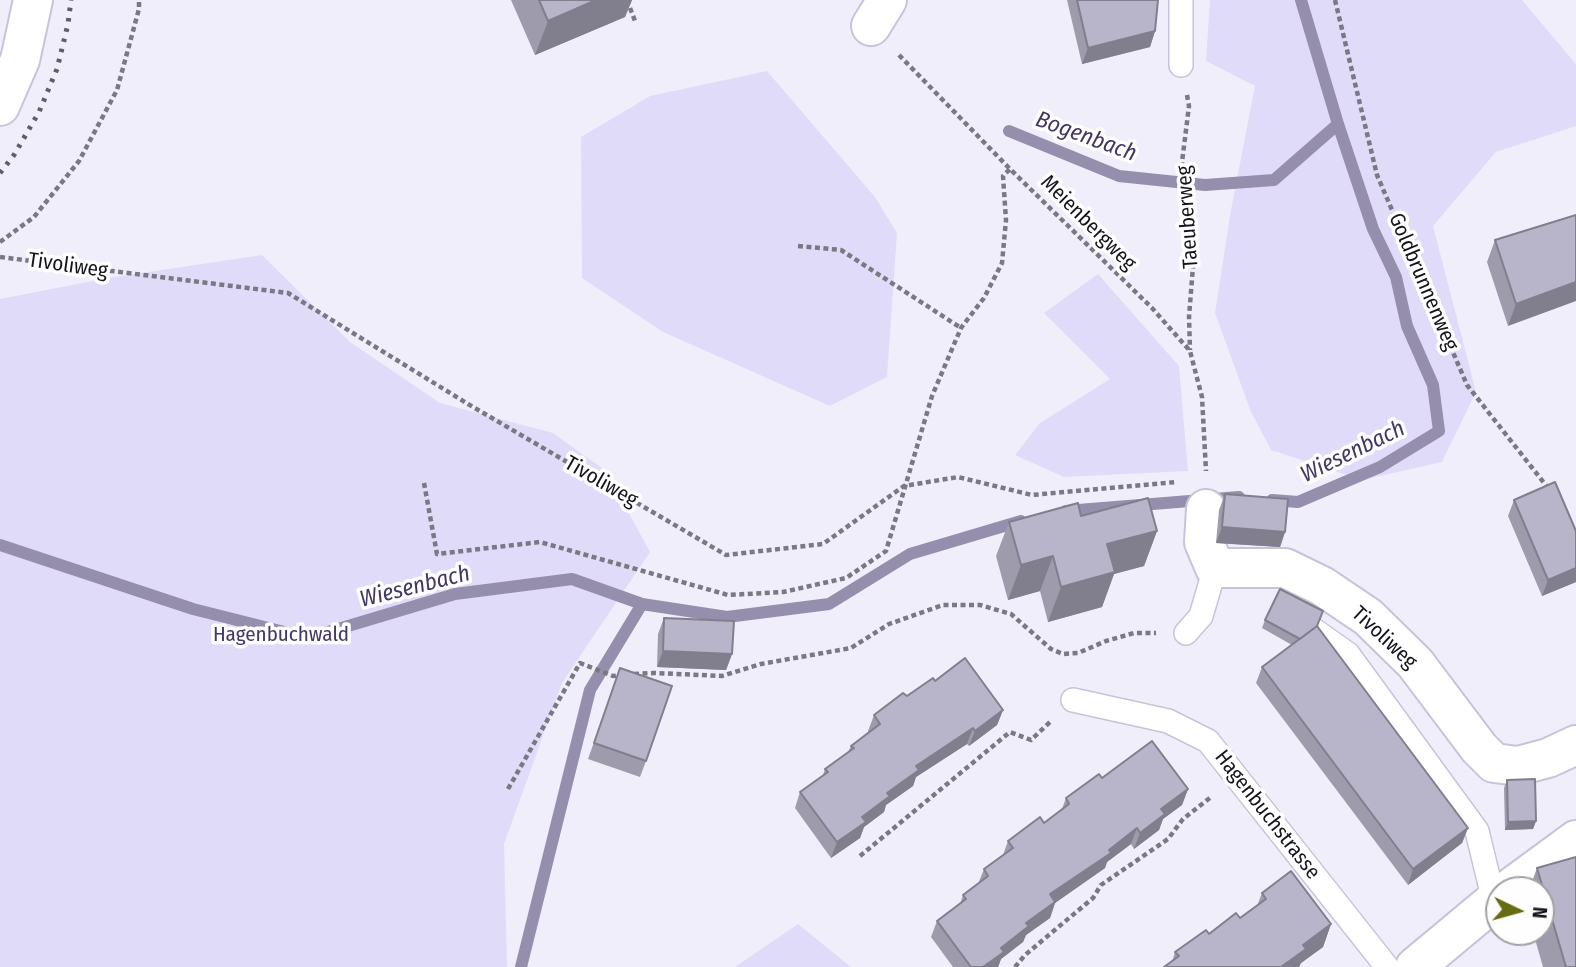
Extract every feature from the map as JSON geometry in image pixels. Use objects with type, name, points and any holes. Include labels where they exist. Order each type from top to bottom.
[{"type":"street","points":[[0,106],[20,60],[33,0]]},
{"type":"street","points":[[1206,494],[1204,542],[1215,568]]},
{"type":"street","name":"Tivoliweg","points":[[1215,568],[1285,568],[1322,586],[1368,617],[1415,663],[1479,748],[1494,763],[1518,766],[1548,758],[1576,744]]},
{"type":"street","points":[[1527,876],[1576,840]]},
{"type":"street","points":[[1415,967],[1485,909]]},
{"type":"lane","points":[[1181,0],[1181,65]]},
{"type":"lane","points":[[1186,633],[1201,616],[1215,568]]},
{"type":"lane","points":[[1314,630],[1348,654],[1477,831],[1493,876]]},
{"type":"lane","name":"Hagenbuchstrasse","points":[[1073,700],[1168,721],[1208,741],[1387,967]]},
{"type":"path","points":[[0,242],[34,217],[79,161],[117,90],[139,9],[139,0]]},
{"type":"path","points":[[626,0],[635,21]]},
{"type":"path","name":"Goldbrunnenweg","points":[[1335,0],[1377,175],[1467,385],[1555,497]]},
{"type":"path","name":"Meienbergweg","points":[[879,13],[1010,169],[1152,308],[1189,351],[1202,397],[1206,494]]},
{"type":"path","name":"Taeuberweg","points":[[1181,65],[1189,106],[1182,162],[1184,193],[1194,254],[1189,351]]},
{"type":"path","points":[[424,483],[437,554],[540,542],[728,595],[783,592],[846,578],[886,551],[932,396],[961,328],[984,298],[1002,263],[1006,220],[1003,176],[1010,169]]},
{"type":"path","points":[[797,246],[841,250],[961,328]]},
{"type":"path","name":"Tivoliweg","points":[[0,257],[288,293],[468,404],[726,555],[823,544],[904,486],[958,477],[1032,495],[1180,482]]},
{"type":"path","points":[[508,789],[580,663],[612,676],[654,673],[722,676],[761,664],[851,648],[889,624],[943,605],[980,605],[1011,614],[1051,649],[1063,654],[1078,653],[1134,633],[1186,633]]},
{"type":"path","points":[[860,856],[1010,732],[1031,740]]},
{"type":"path","points":[[1015,967],[1025,955],[1093,898],[1101,885],[1168,839],[1183,819],[1203,804]]},
{"type":"green space","points":[[1210,0],[1522,0],[1576,64],[1576,126],[1496,152],[1433,226],[1476,392],[1442,462],[1362,480],[1271,450],[1251,412],[1215,313],[1231,210],[1255,86],[1206,61]]},
{"type":"green space","points":[[767,71],[875,197],[897,233],[887,377],[830,406],[663,332],[582,278],[581,137],[650,96]]},
{"type":"green space","name":"Hagenbuchwald","points":[[262,255],[350,342],[440,403],[553,433],[606,471],[650,552],[562,683],[504,844],[507,967],[0,967],[0,299],[108,278]]},
{"type":"green space","points":[[1098,274],[1179,366],[1188,471],[1064,477],[1015,455],[1040,423],[1110,379],[1044,313]]},
{"type":"green space","points":[[798,924],[851,967],[735,967]]},
{"type":"building","points":[[539,0],[596,0],[548,21]]},
{"type":"building","points":[[1077,0],[1158,0],[1155,31],[1088,48]]},
{"type":"building","points":[[1576,215],[1576,282],[1516,304],[1495,240]]},
{"type":"building","points":[[1555,482],[1576,531],[1576,568],[1548,580],[1514,500]]},
{"type":"building","points":[[1225,494],[1288,499],[1285,532],[1222,527]]},
{"type":"building","points":[[1148,498],[1157,531],[1107,544],[1115,572],[1061,587],[1053,556],[1021,565],[1009,522],[1078,503],[1081,516]]},
{"type":"building","points":[[1280,589],[1323,611],[1317,626],[1300,639],[1265,620]]},
{"type":"building","points":[[664,618],[734,621],[732,654],[663,651]]},
{"type":"building","points":[[1317,626],[1468,828],[1413,869],[1262,667]]},
{"type":"building","points":[[965,658],[1003,710],[975,731],[973,728],[916,766],[919,770],[887,793],[890,796],[862,817],[866,822],[837,842],[800,792],[828,772],[825,769],[854,748],[851,746],[880,724],[874,715],[903,693],[907,696],[933,678],[935,681]]},
{"type":"building","points":[[620,668],[672,686],[646,761],[594,743]]},
{"type":"building","points":[[1152,741],[1188,789],[1161,809],[1165,814],[1140,833],[1137,828],[1109,850],[1111,853],[1050,894],[1055,902],[1026,923],[1029,926],[1001,948],[1004,952],[983,967],[971,967],[937,921],[966,899],[963,895],[988,876],[984,869],[1013,848],[1008,841],[1040,817],[1044,823],[1069,804],[1066,798],[1099,774],[1102,778]]},
{"type":"building","points":[[1535,779],[1536,821],[1508,822],[1507,780]]},
{"type":"building","points":[[1576,857],[1576,967],[1566,967],[1555,929],[1555,876],[1539,876],[1537,868]]},
{"type":"building","points":[[1291,871],[1331,924],[1303,945],[1306,949],[1281,967],[1164,967],[1179,956],[1175,952],[1206,930],[1209,934],[1236,913],[1240,918],[1266,899],[1262,893]]},
{"type":"waterway","name":"Wiesenbach","points":[[1272,500],[1298,502],[1380,467],[1439,431],[1433,385],[1407,326],[1396,277],[1373,229],[1301,0]]},
{"type":"waterway","name":"Bogenbach","points":[[1009,131],[1119,176],[1205,185],[1274,180],[1338,124]]},
{"type":"waterway","name":"Wiesenbach","points":[[1066,511],[1239,497]]},
{"type":"waterway","name":"Wiesenbach","points":[[0,545],[193,609],[308,638],[455,594],[572,579],[642,604],[727,617],[829,604],[910,554],[1021,521]]},
{"type":"waterway","name":"Wiesenbach","points":[[521,967],[590,690],[642,604]]},
{"type":"railway","points":[[0,173],[39,112],[57,69],[71,0]]}]
